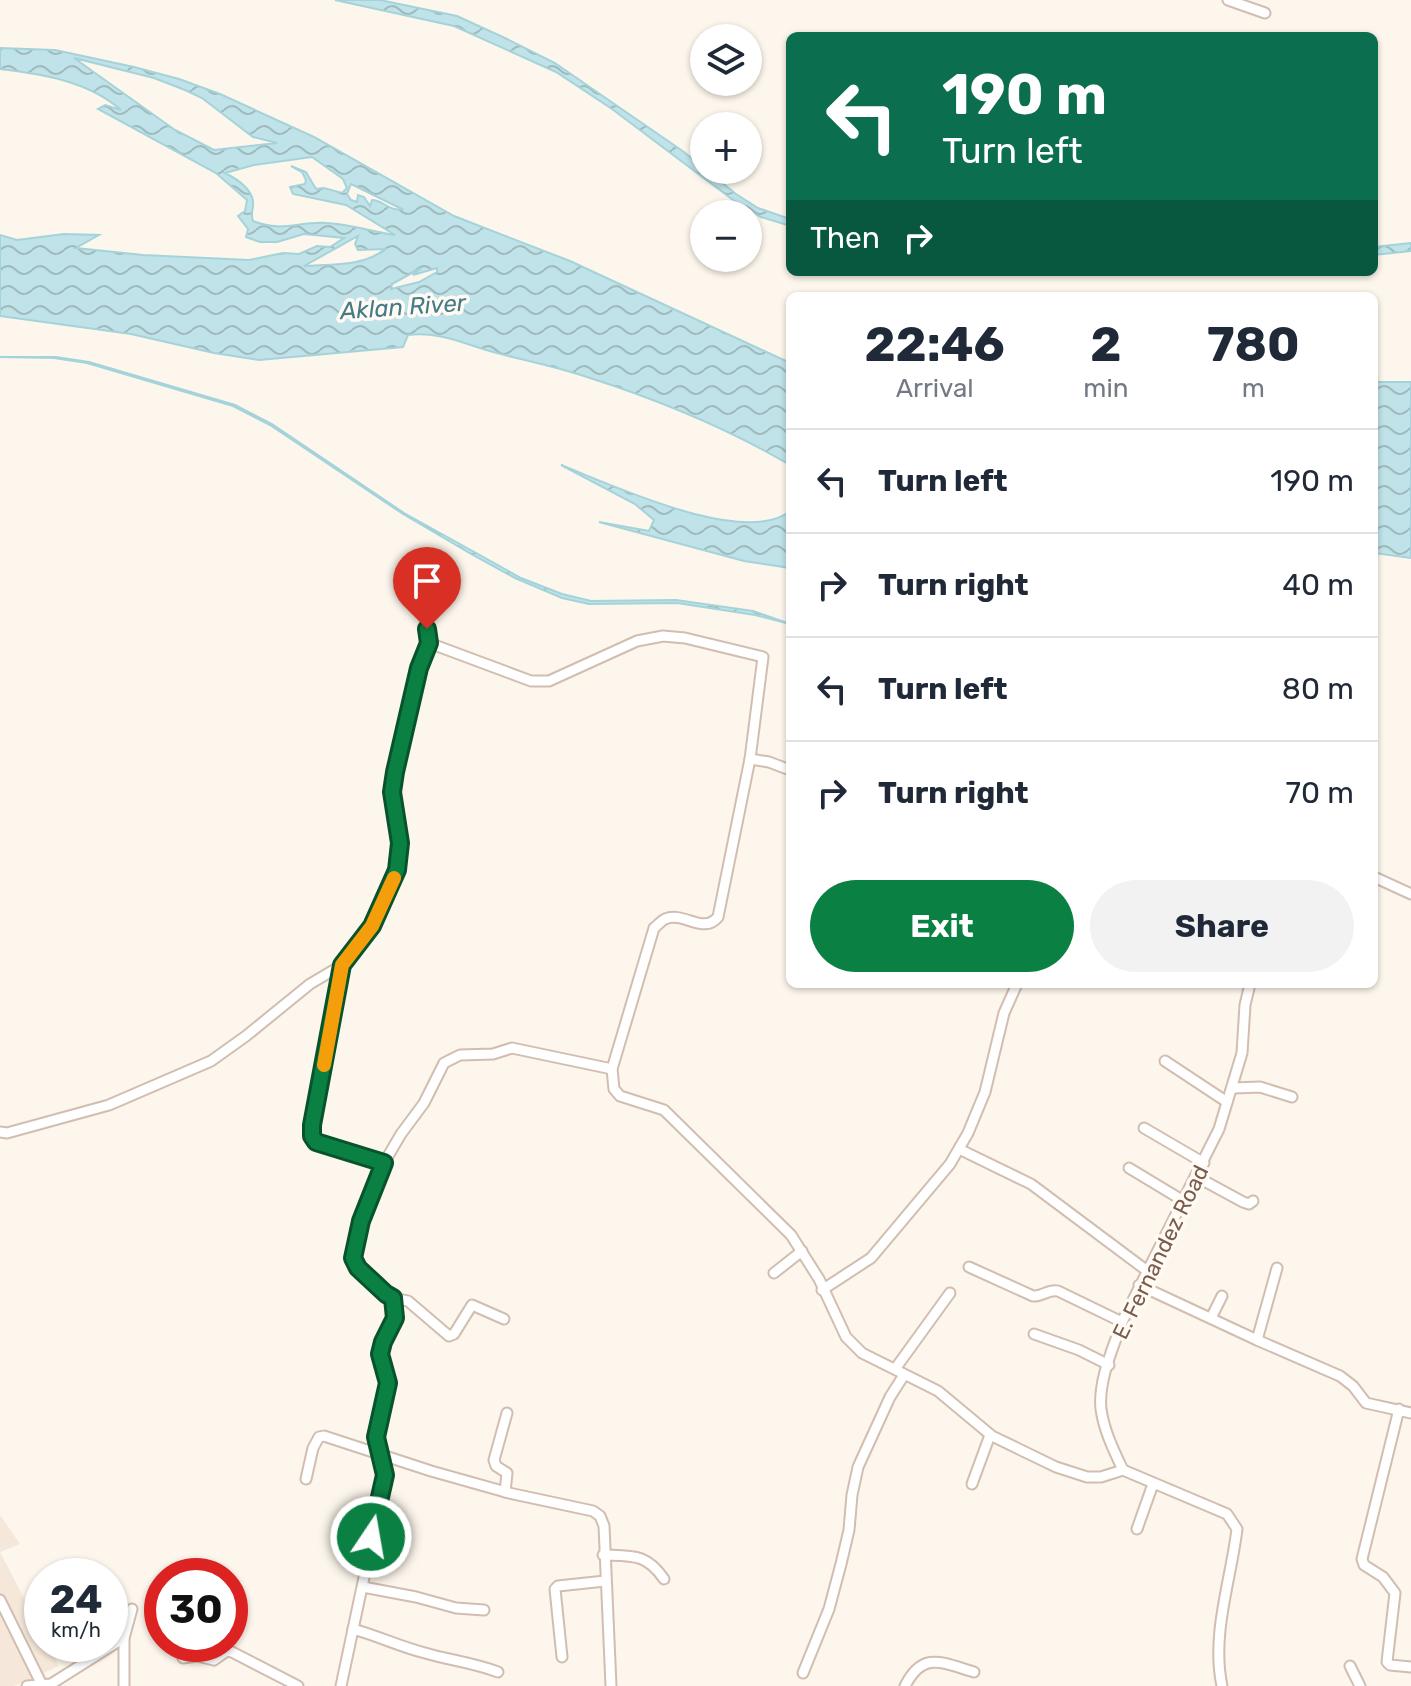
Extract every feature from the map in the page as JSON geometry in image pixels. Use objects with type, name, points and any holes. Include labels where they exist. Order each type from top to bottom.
[{"type":"street","points":[[1228,0],[1265,13]]},
{"type":"street","points":[[0,1132],[7,1133],[109,1105],[211,1061],[310,984],[342,965],[372,926],[397,870],[400,843],[392,792],[419,668],[429,643],[427,629]]},
{"type":"street","points":[[429,643],[531,681],[549,681],[637,641],[663,636],[685,638],[763,657],[750,759],[718,917],[713,923],[705,925],[675,918],[665,919],[654,928],[612,1069],[614,1089],[620,1096],[664,1110],[775,1218],[802,1251],[846,1337],[874,1360],[938,1391],[990,1435],[1056,1467],[1087,1477],[1113,1475],[1123,1470],[1227,1514],[1237,1529],[1224,1601],[1219,1652],[1222,1686]]},
{"type":"street","points":[[750,759],[786,768]]},
{"type":"street","points":[[1378,879],[1411,894]]},
{"type":"street","points":[[342,965],[312,1136],[323,1145],[384,1163]]},
{"type":"street","points":[[822,1290],[871,1258],[896,1231],[959,1149],[985,1092],[1004,1013],[1015,988]]},
{"type":"street","name":"E. Fernandez Road","points":[[1123,1470],[1106,1431],[1101,1405],[1109,1365],[1122,1322],[1139,1285],[1219,1129],[1234,1088],[1242,1053],[1249,988]]},
{"type":"street","points":[[504,1319],[472,1305],[454,1334],[449,1336],[408,1301],[386,1294],[358,1268],[353,1258],[361,1221],[384,1163],[424,1103],[444,1063],[452,1057],[493,1054],[512,1048],[612,1069]]},
{"type":"street","points":[[1165,1061],[1227,1102]]},
{"type":"street","points":[[1234,1088],[1260,1087],[1292,1097]]},
{"type":"street","points":[[1144,1128],[1204,1163]]},
{"type":"street","points":[[959,1149],[1031,1184],[1146,1270]]},
{"type":"street","points":[[1129,1168],[1182,1200]]},
{"type":"street","points":[[1197,1177],[1243,1202],[1249,1204],[1253,1201]]},
{"type":"street","points":[[774,1273],[802,1251]]},
{"type":"street","points":[[969,1267],[1033,1296],[1058,1291],[1122,1322]]},
{"type":"street","points":[[1257,1340],[1277,1268]]},
{"type":"street","points":[[1139,1285],[1340,1376],[1353,1386],[1366,1403],[1411,1413]]},
{"type":"street","points":[[803,1673],[829,1609],[849,1530],[858,1467],[900,1372],[950,1293]]},
{"type":"street","points":[[1211,1318],[1222,1296]]},
{"type":"street","points":[[341,1686],[384,1483],[385,1475],[378,1453],[378,1427],[388,1383],[380,1354],[395,1318],[393,1298]]},
{"type":"street","points":[[1034,1334],[1079,1350],[1109,1365]]},
{"type":"street","points":[[1399,1409],[1362,1559],[1364,1565],[1383,1577],[1395,1593],[1387,1662],[1411,1667]]},
{"type":"street","points":[[505,1492],[507,1473],[496,1466],[494,1460],[507,1413]]},
{"type":"street","points":[[972,1484],[990,1435]]},
{"type":"street","points":[[306,1479],[313,1448],[319,1437],[505,1492],[593,1511],[600,1516],[604,1526],[611,1686]]},
{"type":"street","points":[[1137,1529],[1153,1484]]},
{"type":"street","points":[[603,1555],[640,1557],[654,1563],[664,1579]]},
{"type":"street","points":[[562,1657],[555,1589],[558,1586],[605,1581]]},
{"type":"street","points":[[363,1587],[456,1608],[484,1610]]},
{"type":"street","points":[[0,1600],[50,1684]]},
{"type":"street","points":[[128,1624],[132,1609]]},
{"type":"street","points":[[353,1629],[422,1653],[476,1664],[498,1672]]},
{"type":"street","points":[[248,1660],[298,1686]]},
{"type":"street","points":[[905,1686],[920,1665],[930,1661],[974,1672]]},
{"type":"street","points":[[27,1686],[50,1684],[85,1662]]},
{"type":"street","points":[[124,1662],[124,1686]]},
{"type":"street","points":[[1350,1666],[1360,1686]]},
{"type":"shaded area","points":[[0,1515],[20,1544],[0,1552]]},
{"type":"shaded area","points":[[0,1552],[24,1598],[24,1662],[57,1662],[59,1666],[14,1686],[0,1686]]},
{"type":"water","points":[[335,0],[380,0],[457,16],[507,39],[555,63],[684,152],[690,157],[690,168],[612,109],[556,72],[454,26]]},
{"type":"water","name":"Aklan River","points":[[0,48],[55,50],[179,79],[220,94],[314,137],[454,216],[570,261],[786,361],[786,463],[691,415],[639,395],[576,373],[442,337],[408,335],[403,347],[259,360],[131,334],[0,316],[0,235],[17,240],[64,234],[99,235],[76,248],[249,260],[283,253],[299,254],[317,246],[330,247],[344,238],[304,234],[277,242],[260,242],[246,237],[248,229],[238,216],[245,211],[247,200],[216,173],[98,109],[105,105],[121,110],[94,92],[48,77],[0,69]],"holes":[[[74,58],[154,78],[185,90],[202,98],[253,137],[277,143],[214,150],[175,130]],[[312,157],[343,179],[347,188],[342,193],[316,189],[306,172],[291,166],[302,172],[306,180],[305,184],[290,187],[293,194],[346,205],[395,235],[336,224],[273,226],[253,221],[253,201],[249,192],[225,173],[254,165]],[[351,184],[402,209],[372,200],[370,206],[364,197],[358,195],[357,202],[351,200],[347,194]],[[358,236],[355,244],[358,250],[385,249],[357,262],[304,266]],[[421,268],[413,275],[437,268],[437,272],[419,282],[391,289],[392,284]]]},
{"type":"water","points":[[712,184],[724,184],[745,200],[733,200]]},
{"type":"water","points":[[762,209],[786,218],[786,225],[762,217]]},
{"type":"water","points":[[1411,243],[1411,251],[1378,255],[1378,247]]},
{"type":"water","points":[[0,357],[56,357],[89,362],[235,405],[272,424],[404,513],[521,578],[562,594],[591,601],[676,600],[753,611],[786,623],[677,603],[589,604],[562,598],[515,578],[471,554],[403,514],[270,425],[233,406],[87,363],[54,358]]},
{"type":"water","points":[[1378,382],[1411,382],[1411,558],[1378,554]]},
{"type":"water","points":[[561,465],[643,498],[711,518],[742,522],[769,520],[786,513],[786,567],[744,561],[599,522],[649,531],[654,520],[635,504]]},
{"type":"slow traffic","points":[[324,1065],[342,965],[372,926],[394,878]]},
{"type":"route","points":[[371,1537],[385,1475],[376,1437],[388,1383],[380,1354],[395,1318],[393,1298],[358,1268],[353,1258],[361,1221],[384,1163],[316,1142],[312,1136],[312,1125],[342,965],[372,926],[397,870],[400,843],[392,792],[419,668],[429,643],[427,629]]}]
